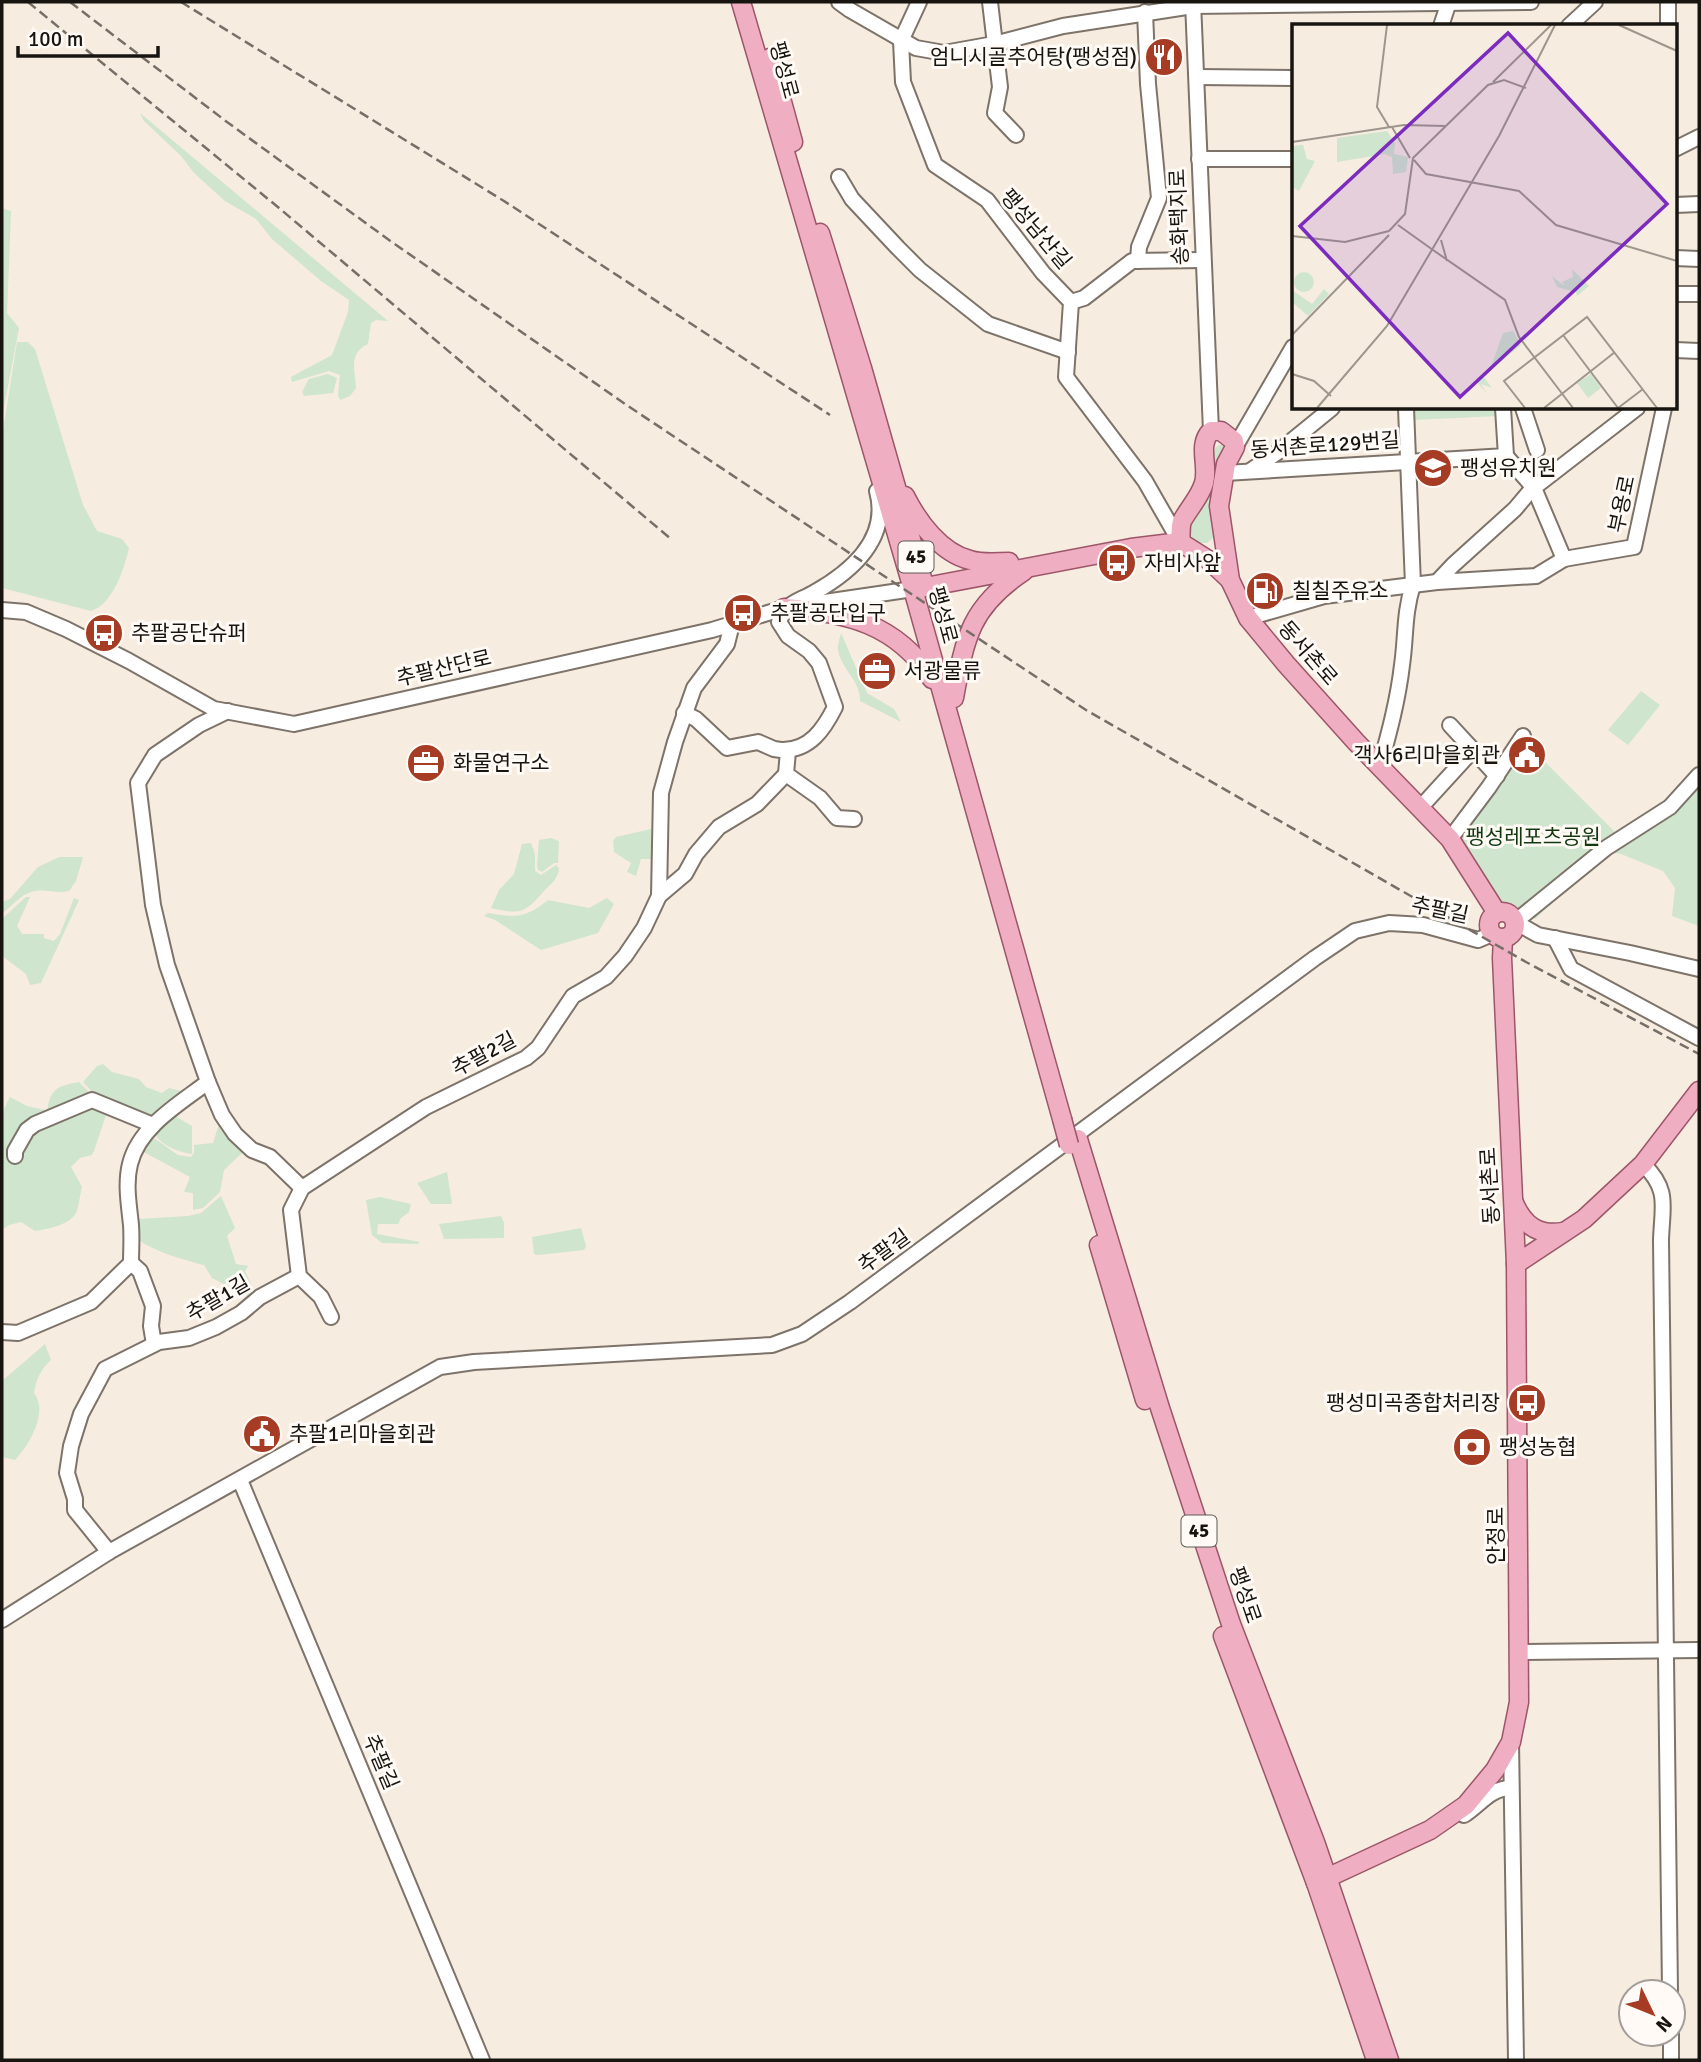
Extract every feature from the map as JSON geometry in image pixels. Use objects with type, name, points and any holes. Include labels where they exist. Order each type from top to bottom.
[{"type":"main road","name":"팽성로","points":[[741,2],[883,463]]},
{"type":"main road","name":"팽성로","points":[[754,2],[1067,1117],[1126,1343],[1234,1667],[1322,1881],[1376,2060]]},
{"type":"main road","points":[[1211,431],[1221,431],[1234,441],[1235,447]]},
{"type":"main road","name":"송화택지로","points":[[1180,542],[1181,522],[1204,485],[1207,471],[1203,443],[1211,431]]},
{"type":"main road","name":"동서촌로","points":[[1235,447],[1226,464],[1219,506],[1230,580],[1248,618],[1286,664],[1450,839],[1508,918]]},
{"type":"main road","points":[[883,463],[911,508],[949,550],[977,562],[1018,562],[1033,566]]},
{"type":"main road","points":[[918,588],[1131,548],[1180,542],[1188,546],[1202,547],[1212,542],[1222,528]]},
{"type":"main road","points":[[1180,542],[1210,561],[1230,580]]},
{"type":"main road","points":[[947,696],[976,617],[999,590],[1033,566]]},
{"type":"main road","points":[[784,608],[840,615],[880,629],[912,652],[947,696]]},
{"type":"main road","name":"동서촌로","points":[[1508,918],[1489,920],[1489,928],[1497,936],[1516,1264]]},
{"type":"main road","points":[[1516,1264],[1584,1219],[1643,1164],[1699,1091]]},
{"type":"main road","name":"팽성로","points":[[1073,1142],[1219,1588],[1315,1842],[1322,1881],[1342,1915],[1389,2060]]},
{"type":"main road","points":[[1513,1202],[1535,1229],[1548,1234],[1567,1231]]},
{"type":"main road","name":"안정로","points":[[1511,1742],[1519,1702],[1520,1652],[1516,1264]]},
{"type":"main road","points":[[1322,1881],[1446,1821],[1481,1788],[1511,1742]]},
{"type":"main road","points":[[1315,1842],[1336,1859],[1357,1856],[1366,1861]]},
{"type":"main road","points":[[1342,1915],[1343,1892],[1366,1861]]},
{"type":"street","points":[[839,2],[901,41],[916,48],[944,53],[994,44],[1063,26],[1193,4],[1531,2]]},
{"type":"street","points":[[901,41],[919,2]]},
{"type":"street","points":[[990,2],[1000,87],[995,113],[1016,135]]},
{"type":"street","points":[[1442,24],[1449,2]]},
{"type":"street","points":[[1571,24],[1595,2]]},
{"type":"street","points":[[1668,2],[1668,24]]},
{"type":"street","name":"송화택지로","points":[[1193,4],[1211,431]]},
{"type":"street","points":[[1145,12],[1148,84],[1159,198],[1139,247],[1138,261],[1203,260]]},
{"type":"street","name":"팽성남산길","points":[[901,41],[903,82],[935,165],[986,200],[1043,273],[1071,302],[1066,377],[1144,481],[1180,542]]},
{"type":"street","points":[[1197,77],[1292,78]]},
{"type":"street","points":[[1676,148],[1699,137]]},
{"type":"street","points":[[1199,159],[1292,159]]},
{"type":"street","points":[[839,177],[852,199],[906,256],[988,324],[1068,352]]},
{"type":"street","points":[[1676,205],[1699,204]]},
{"type":"street","points":[[1676,258],[1699,259]]},
{"type":"street","name":"팽성남산길","points":[[1071,302],[1084,298],[1132,261],[1138,261]]},
{"type":"street","points":[[1676,294],[1699,294]]},
{"type":"street","name":"동서촌로","points":[[1235,447],[1292,349]]},
{"type":"street","points":[[1676,351],[1699,351]]},
{"type":"street","points":[[1249,471],[1278,452],[1330,410]]},
{"type":"street","points":[[1380,766],[1390,733],[1402,665],[1407,604],[1413,585],[1406,410]]},
{"type":"street","points":[[1248,618],[1324,596],[1437,582],[1536,576],[1564,559],[1534,488],[1506,456],[1503,410]]},
{"type":"street","points":[[1524,410],[1537,450]]},
{"type":"street","points":[[1437,582],[1534,488],[1634,410]]},
{"type":"street","name":"부용로","points":[[1564,559],[1634,547],[1664,410]]},
{"type":"street","name":"동서촌로129번길","points":[[1225,473],[1506,456]]},
{"type":"street","points":[[783,750],[793,750],[805,745],[826,725],[835,707],[819,663],[809,651],[788,636],[779,622],[784,608],[839,576],[856,562],[869,545],[880,517],[880,500],[872,474],[883,463]]},
{"type":"street","name":"추팔산단로","points":[[2,610],[26,612],[66,629],[214,709],[294,724],[732,624],[784,608],[918,588]]},
{"type":"street","name":"추팔2길","points":[[302,1188],[426,1107],[526,1058],[538,1048],[573,996],[606,977],[625,956],[644,928],[659,896],[661,793],[684,713],[694,688],[727,644],[732,624]]},
{"type":"street","points":[[228,712],[199,725],[155,755],[138,783],[153,905],[167,965],[222,1115],[235,1134],[252,1150],[270,1157],[302,1188],[291,1210],[299,1276],[321,1297],[331,1317]]},
{"type":"street","points":[[659,896],[685,874],[696,854],[719,827],[757,804],[786,774],[788,751],[758,742],[727,748],[696,719],[684,713]]},
{"type":"street","points":[[1450,725],[1497,776]]},
{"type":"street","points":[[1450,839],[1523,736]]},
{"type":"street","points":[[1420,808],[1473,750]]},
{"type":"street","points":[[786,774],[820,798],[837,818],[854,819]]},
{"type":"street","points":[[1508,918],[1521,917],[1606,848],[1670,807],[1699,775]]},
{"type":"street","points":[[1508,918],[1538,935],[1699,969]]},
{"type":"street","name":"추팔길","points":[[2,1620],[109,1552],[440,1367],[474,1362],[772,1345],[802,1334],[850,1302],[1355,931],[1389,923],[1423,925],[1478,940],[1497,936]]},
{"type":"street","points":[[1555,938],[1571,969],[1699,1038]]},
{"type":"street","points":[[2,1332],[18,1333],[91,1302],[131,1263],[131,1226],[127,1194],[130,1164],[139,1142],[153,1125],[208,1082]]},
{"type":"street","points":[[15,1156],[27,1130],[34,1124],[92,1100],[153,1125]]},
{"type":"street","points":[[1643,1164],[1657,1177],[1663,1192],[1661,1240],[1671,1978]]},
{"type":"street","name":"추팔1길","points":[[131,1263],[140,1272],[153,1306],[151,1326],[154,1344]]},
{"type":"street","name":"추팔1길","points":[[109,1552],[75,1510],[75,1499],[67,1473],[71,1446],[81,1414],[105,1369],[154,1344],[189,1338],[216,1327],[260,1297],[299,1276]]},
{"type":"street","name":"추팔길","points":[[240,1480],[482,2060]]},
{"type":"street","points":[[1520,1652],[1699,1650]]},
{"type":"street","name":"안정로","points":[[1511,1742],[1516,2060]]},
{"type":"street","points":[[1446,1821],[1473,1809],[1492,1791],[1511,1788]]},
{"type":"green space","points":[[140,113],[388,321],[376,320],[371,323],[368,344],[355,357],[356,388],[350,396],[340,400],[340,375],[329,371],[292,382],[291,377],[332,355],[348,312],[349,300],[321,281],[272,239],[256,219],[225,201],[194,173],[181,156],[144,121]]},
{"type":"green space","points":[[2,208],[11,211],[7,313],[19,328],[2,418]]},
{"type":"green space","points":[[17,342],[28,342],[35,349],[83,505],[97,531],[122,539],[129,548],[121,575],[111,594],[99,607],[91,611],[2,588],[2,437]]},
{"type":"green space","points":[[328,374],[337,378],[333,393],[304,396],[302,392],[309,379]]},
{"type":"green space","points":[[1411,410],[1499,410],[1499,416],[1412,420]]},
{"type":"green space","points":[[1224,445],[1226,451],[1215,530],[1213,538],[1207,543],[1198,543],[1189,534],[1189,529],[1206,499],[1215,448]]},
{"type":"green space","points":[[841,633],[867,693],[894,709],[901,722],[860,701],[857,687],[840,657],[838,648]]},
{"type":"green space","points":[[1641,691],[1660,705],[1628,745],[1608,730]]},
{"type":"green space","name":"팽성레포츠공원","points":[[1538,755],[1616,833],[1664,805],[1699,766],[1699,926],[1672,916],[1675,888],[1663,871],[1621,854],[1607,852],[1535,919],[1500,900],[1462,846],[1462,832],[1519,757],[1528,765]]},
{"type":"green space","points":[[651,829],[653,859],[641,859],[636,876],[627,872],[631,863],[614,852],[613,841],[616,837]]},
{"type":"green space","points":[[551,838],[559,841],[558,863],[542,872],[537,865],[539,840]]},
{"type":"green space","points":[[531,843],[535,854],[535,871],[541,875],[556,865],[559,868],[556,878],[527,908],[509,911],[491,908],[499,890],[514,874],[522,844]]},
{"type":"green space","points":[[59,857],[83,857],[76,881],[69,891],[30,892],[2,913],[2,902],[10,899],[38,867]]},
{"type":"green space","points":[[26,897],[30,897],[17,926],[22,934],[44,934],[44,938],[54,941],[60,934],[74,898],[79,900],[41,983],[30,985],[26,974],[2,956],[2,919]]},
{"type":"green space","points":[[607,898],[614,904],[598,933],[541,950],[495,920],[484,916],[488,913],[520,915],[548,900],[589,908]]},
{"type":"green space","points":[[103,1064],[112,1072],[139,1079],[146,1087],[162,1093],[169,1088],[185,1092],[155,1117],[146,1118],[96,1096],[83,1082],[97,1066]]},
{"type":"green space","points":[[79,1082],[93,1096],[47,1114],[55,1090]]},
{"type":"green space","points":[[10,1097],[27,1106],[45,1110],[46,1116],[91,1105],[107,1112],[92,1155],[80,1158],[71,1167],[82,1187],[77,1211],[70,1220],[59,1226],[35,1231],[21,1222],[2,1230],[2,1113]]},
{"type":"green space","points":[[175,1116],[192,1126],[192,1154],[171,1148],[155,1134]]},
{"type":"green space","points":[[220,1121],[243,1152],[224,1170],[220,1192],[203,1208],[193,1210],[193,1193],[184,1192],[190,1177],[142,1151],[151,1136],[178,1155],[191,1157],[194,1145],[213,1143]]},
{"type":"green space","points":[[447,1172],[452,1204],[431,1204],[417,1183]]},
{"type":"green space","points":[[221,1196],[235,1228],[227,1236],[236,1264],[248,1266],[245,1271],[254,1291],[248,1296],[212,1278],[204,1265],[157,1250],[135,1236],[138,1219],[201,1213]]},
{"type":"green space","points":[[380,1197],[411,1204],[409,1212],[398,1224],[378,1224],[377,1234],[420,1242],[418,1244],[382,1243],[372,1235],[366,1200]]},
{"type":"green space","points":[[501,1216],[504,1238],[444,1239],[439,1224]]},
{"type":"green space","points":[[581,1228],[586,1246],[584,1250],[534,1254],[532,1237]]},
{"type":"green space","points":[[45,1344],[51,1360],[42,1371],[35,1388],[39,1409],[35,1428],[15,1460],[2,1457],[2,1381]]},
{"type":"railway","points":[[28,2],[279,208],[671,539]]},
{"type":"railway","points":[[70,2],[227,122],[389,240],[628,406],[1086,710],[1526,962],[1699,1054]]},
{"type":"railway","points":[[181,2],[504,201],[830,415]]},
{"type":"place","name":"엄니시골추어탕(팽성점)","points":[[1164,57]]},
{"type":"place","name":"팽성유치원","points":[[1433,468]]},
{"type":"place","name":"자비사앞","points":[[1117,563]]},
{"type":"place","name":"칠칠주유소","points":[[1265,591]]},
{"type":"place","name":"추팔공단입구","points":[[743,613]]},
{"type":"place","name":"추팔공단슈퍼","points":[[104,633]]},
{"type":"place","name":"서광물류","points":[[877,671]]},
{"type":"place","name":"객사6리마을회관","points":[[1527,755]]},
{"type":"place","name":"화물연구소","points":[[426,763]]},
{"type":"place","name":"팽성미곡종합처리장","points":[[1527,1403]]},
{"type":"place","name":"추팔1리마을회관","points":[[262,1434]]},
{"type":"place","name":"팽성농협","points":[[1472,1447]]}]
